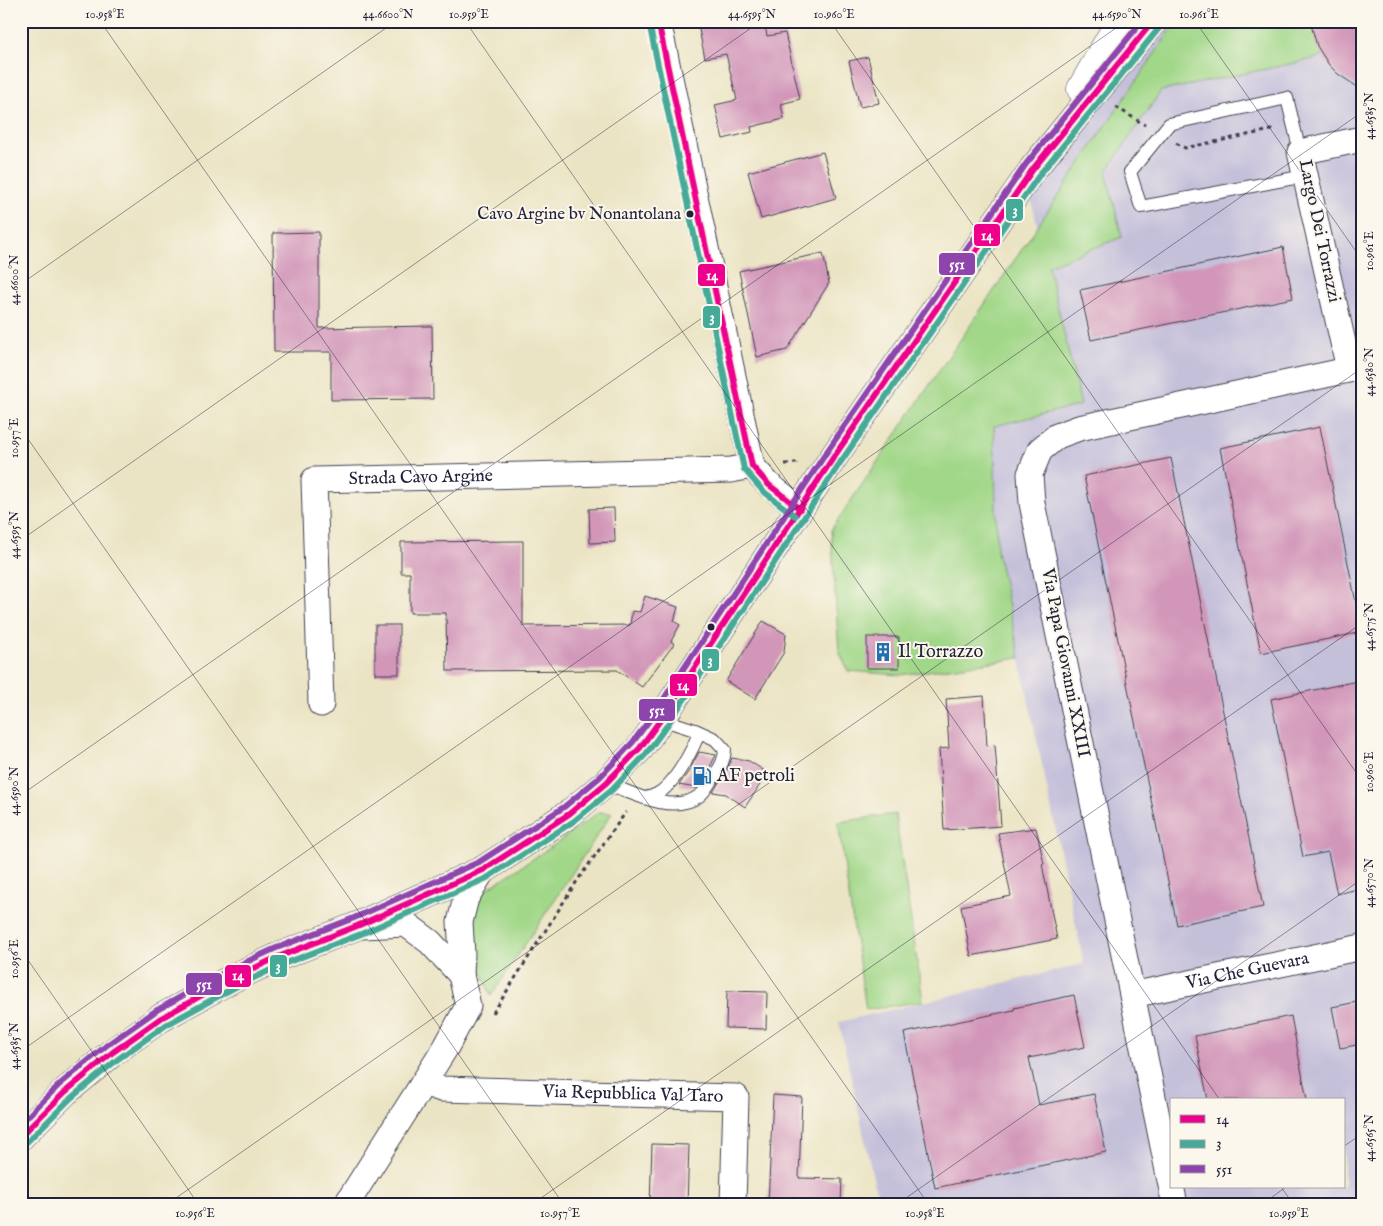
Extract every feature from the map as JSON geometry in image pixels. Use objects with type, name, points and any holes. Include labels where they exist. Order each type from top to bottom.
[{"type":"main road","points":[[1041,158],[1120,21]]},
{"type":"main road","points":[[21,1136],[65,1092],[113,1052],[161,1018],[233,978],[483,870],[570,814],[606,783],[640,748],[661,719],[838,450],[1041,158],[1153,21]]},
{"type":"street","points":[[658,21],[752,466],[769,485],[800,509]]},
{"type":"street","name":"Largo Dei Torrazzi","points":[[1355,368],[1303,164],[1362,139]]},
{"type":"street","name":"Via Papa Giovanni XXIII","points":[[1170,1181],[1034,513],[1030,474],[1040,450],[1057,436],[1079,428],[1355,368]]},
{"type":"street","name":"Strada Cavo Argine","points":[[321,704],[314,480],[731,470],[752,466]]},
{"type":"street","points":[[346,1205],[446,1047],[468,1006],[460,974],[462,954],[460,922],[466,898],[483,870]]},
{"type":"street","points":[[357,926],[406,924],[430,942],[460,974]]},
{"type":"street","name":"Via Che Guevara","points":[[1132,995],[1362,947]]},
{"type":"street","name":"Via Repubblica Val Taro","points":[[423,1083],[441,1089],[736,1097],[733,1205]]},
{"type":"street","name":"Via Papa Giovanni XXIII","points":[[1172,1188],[1175,1205]]},
{"type":"lane","points":[[1287,98],[1303,164],[1141,208],[1130,172],[1161,134],[1169,124],[1287,98]]},
{"type":"lane","points":[[606,783],[666,804],[678,803],[698,797],[703,793],[724,760],[724,750],[715,739],[661,719]]},
{"type":"lane","points":[[642,797],[658,794],[670,783],[694,746],[699,732]]},
{"type":"path","points":[[1112,105],[1184,148],[1294,126]]},
{"type":"path","points":[[490,1017],[577,881],[642,797]]},
{"type":"shaded area","points":[[1136,21],[1362,21],[1362,1205],[879,1205],[839,1022],[1084,964],[997,551],[994,426],[1080,405],[1025,174]]},
{"type":"green space","points":[[1177,21],[1313,21],[1323,56],[1161,91],[1106,172],[1122,237],[1048,266],[1081,405],[994,426],[997,551],[1020,658],[900,675],[848,671],[839,651],[831,530]]},
{"type":"green space","points":[[599,812],[612,813],[491,996],[477,960],[470,931],[474,909],[484,891],[557,843]]},
{"type":"green space","points":[[895,814],[923,1001],[866,1010],[838,822]]},
{"type":"building","points":[[713,21],[764,21],[767,36],[785,33],[800,99],[781,104],[784,119],[751,127],[752,132],[723,139],[715,105],[737,100],[726,54],[705,58],[698,25]]},
{"type":"building","points":[[1310,21],[1362,21],[1362,90],[1338,74],[1329,65],[1317,46]]},
{"type":"building","points":[[868,57],[879,103],[860,107],[849,61]]},
{"type":"building","points":[[823,152],[836,198],[761,219],[748,172]]},
{"type":"building","points":[[319,232],[319,328],[432,326],[433,399],[331,400],[331,352],[274,352],[273,233]]},
{"type":"building","points":[[1283,247],[1293,298],[1091,340],[1080,290]]},
{"type":"building","points":[[823,253],[829,283],[787,350],[757,357],[739,271]]},
{"type":"building","points":[[1320,427],[1362,632],[1261,653],[1220,448]]},
{"type":"building","points":[[1171,458],[1263,907],[1177,925],[1084,476]]},
{"type":"building","points":[[614,508],[615,542],[590,543],[589,509]]},
{"type":"building","points":[[523,541],[523,626],[630,625],[632,611],[640,612],[645,596],[678,607],[674,621],[680,625],[671,641],[674,644],[642,687],[617,670],[447,671],[446,613],[410,613],[410,573],[401,573],[401,542]]},
{"type":"building","points":[[763,621],[786,634],[784,652],[755,699],[726,681]]},
{"type":"building","points":[[375,625],[399,625],[399,674],[375,674]]},
{"type":"building","name":"Il Torrazzo","points":[[867,637],[899,637],[899,668],[867,668]]},
{"type":"building","points":[[1362,680],[1362,888],[1337,894],[1328,852],[1303,857],[1271,699]]},
{"type":"building","points":[[984,696],[987,746],[995,745],[1001,826],[944,830],[939,749],[949,748],[946,699]]},
{"type":"building","points":[[699,752],[716,755],[696,788],[679,785],[689,771]]},
{"type":"building","points":[[732,758],[749,761],[768,773],[745,807],[726,794],[713,792]]},
{"type":"building","points":[[1036,828],[1057,939],[971,956],[961,906],[1011,896],[998,833]]},
{"type":"building","points":[[727,991],[767,992],[766,1029],[726,1028]]},
{"type":"building","points":[[1074,995],[1085,1047],[1029,1058],[1039,1105],[1094,1094],[1106,1152],[935,1188],[904,1033],[1014,1010],[1014,1008]]},
{"type":"building","points":[[1362,1001],[1362,1044],[1340,1048],[1332,1007]]},
{"type":"building","points":[[1291,1016],[1307,1098],[1208,1098],[1195,1036]]},
{"type":"building","points":[[773,1095],[802,1097],[799,1178],[842,1179],[841,1205],[768,1205]]},
{"type":"building","points":[[652,1144],[689,1145],[687,1205],[650,1205]]},
{"type":"transit line","name":"14","points":[[658,21],[752,466],[769,485],[800,509]]},
{"type":"transit line","name":"551","points":[[21,1123],[59,1085],[107,1045],[157,1010],[229,970],[274,949],[354,918],[479,862],[564,807],[600,777],[633,742],[654,714],[826,453],[1026,164],[1142,21]]},
{"type":"transit line","name":"14","points":[[21,1136],[65,1092],[113,1052],[161,1018],[233,978],[278,957],[357,926],[483,870],[569,814],[606,783],[640,748],[661,719],[833,458],[1033,169],[1153,21]]},
{"type":"transit line","name":"3","points":[[649,23],[744,469],[763,491],[795,516]]},
{"type":"transit line","name":"3","points":[[27,1142],[71,1098],[118,1059],[166,1025],[237,986],[281,965],[361,934],[487,878],[574,821],[612,790],[646,754],[668,724],[840,463],[1040,174],[1160,27]]},
{"type":"place","name":"Cavo Argine bv Nonantolana","points":[[690,214]]},
{"type":"place","name":"Il Torrazzo","points":[[883,652]]},
{"type":"place","name":"AF petroli","points":[[702,776]]}]
